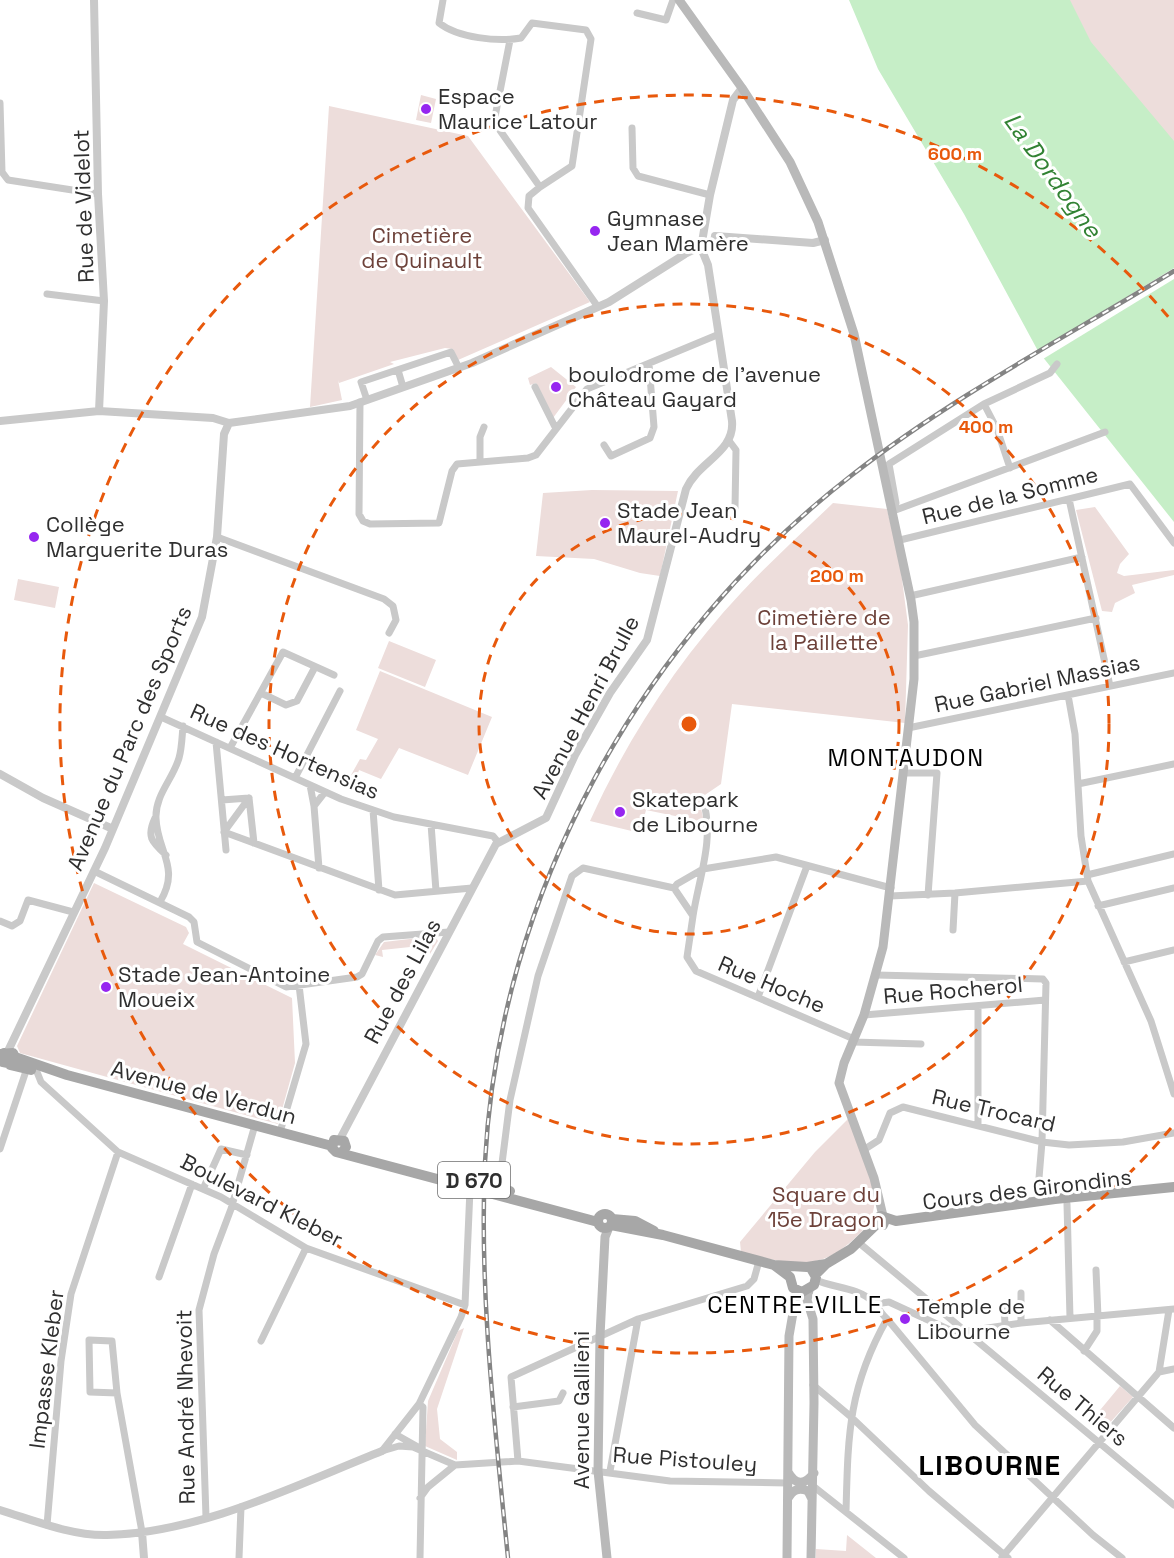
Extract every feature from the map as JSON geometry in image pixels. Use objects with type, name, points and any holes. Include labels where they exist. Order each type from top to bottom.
[{"type":"main road","points":[[679,0],[742,88],[790,162],[825,240],[854,334],[874,416],[878,449],[885,464],[914,622],[914,656],[904,773],[883,947],[864,1015],[839,1083],[874,1178],[882,1220],[858,1242],[826,1264],[790,1278],[792,1286],[797,1290],[809,1290]]},
{"type":"main road","name":"Avenue de Verdun","points":[[6,1058],[280,1132],[340,1145],[418,1169],[499,1187],[605,1223]]},
{"type":"main road","name":"Avenue de Verdun","points":[[6,1058],[32,1070],[67,1075]]},
{"type":"main road","name":"Avenue de Verdun","points":[[340,1145],[470,1189],[605,1223],[634,1221],[663,1235],[759,1261]]},
{"type":"main road","name":"Cours des Girondins","points":[[882,1220],[896,1221],[1174,1187]]},
{"type":"main road","name":"Cours des Girondins","points":[[882,1220],[1067,1204],[1158,1191],[1174,1192]]},
{"type":"main road","name":"Avenue Gallieni","points":[[605,1223],[600,1336],[598,1471],[607,1558]]},
{"type":"main road","name":"D 670","points":[[759,1261],[809,1272]]},
{"type":"main road","name":"D 670","points":[[774,1265],[790,1278]]},
{"type":"main road","points":[[809,1272],[807,1300],[813,1319],[814,1473],[811,1558]]},
{"type":"main road","points":[[786,1558],[789,1336],[797,1290]]},
{"type":"main road","points":[[788,1472],[792,1480],[800,1483],[808,1481],[814,1473]]},
{"type":"main road","points":[[788,1483],[813,1486]]},
{"type":"main road","points":[[787,1500],[792,1492],[800,1489],[808,1491],[812,1499]]},
{"type":"street","name":"Rue de Videlot","points":[[94,0],[98,194],[104,301],[99,411]]},
{"type":"street","points":[[442,0],[439,23],[449,31],[510,40],[521,38],[531,22],[586,30],[591,39],[572,166],[529,196],[528,208],[598,307]]},
{"type":"street","points":[[637,13],[666,20],[673,0]]},
{"type":"street","points":[[510,40],[494,122],[540,187]]},
{"type":"street","points":[[735,508],[735,450],[730,442],[733,433],[732,421],[708,265],[700,248],[733,100],[742,88]]},
{"type":"street","points":[[0,103],[2,172],[8,180],[98,194]]},
{"type":"street","points":[[632,129],[633,168],[638,176],[710,195]]},
{"type":"street","points":[[705,227],[710,233],[719,237],[813,243],[825,240]]},
{"type":"street","points":[[0,421],[99,411],[213,418],[229,423],[310,414],[363,401],[459,368],[598,307],[685,254],[719,237]]},
{"type":"street","points":[[47,294],[104,301]]},
{"type":"street","points":[[459,368],[451,352],[361,382],[363,401],[359,514],[363,520],[370,524],[439,523],[443,518],[452,471],[457,464],[528,458],[536,455],[587,389],[717,335]]},
{"type":"street","points":[[604,445],[611,456],[650,438],[654,427],[649,364]]},
{"type":"street","points":[[885,464],[984,404],[1050,373],[1056,364]]},
{"type":"street","points":[[398,370],[403,387]]},
{"type":"street","points":[[535,387],[556,429]]},
{"type":"street","points":[[984,404],[997,429],[1010,468]]},
{"type":"street","name":"Avenue du Parc des Sports","points":[[6,1058],[113,829],[202,617],[217,537],[224,434],[229,423]]},
{"type":"street","points":[[480,462],[480,437],[484,427]]},
{"type":"street","points":[[893,511],[1105,432]]},
{"type":"street","name":"Avenue Henri Brulle","points":[[498,842],[546,818],[575,755],[610,693],[647,640],[690,481],[730,442]]},
{"type":"street","name":"Rue de la Somme","points":[[900,540],[1130,484],[1174,543]]},
{"type":"street","points":[[1069,499],[1110,686]]},
{"type":"street","points":[[217,537],[384,599],[393,606],[396,620],[389,633]]},
{"type":"street","points":[[910,596],[1082,557]]},
{"type":"street","points":[[914,656],[1096,618]]},
{"type":"street","points":[[230,748],[283,652],[334,675]]},
{"type":"street","points":[[261,693],[286,705],[297,701],[315,667]]},
{"type":"street","name":"Rue Gabriel Massias","points":[[908,728],[1174,672]]},
{"type":"street","points":[[295,778],[340,691]]},
{"type":"street","points":[[1068,695],[1075,734],[1088,878],[1098,906],[1151,1021],[1171,1074],[1174,1094]]},
{"type":"street","name":"Rue des Hortensias","points":[[161,717],[325,792],[373,810],[493,836],[498,842]]},
{"type":"street","points":[[160,902],[169,879],[166,855],[156,817],[162,792],[180,758],[183,726]]},
{"type":"street","points":[[216,742],[226,850]]},
{"type":"street","points":[[1078,784],[1174,764]]},
{"type":"street","points":[[904,773],[937,773],[928,895]]},
{"type":"street","points":[[0,774],[43,798],[113,829]]},
{"type":"street","points":[[310,785],[319,868]]},
{"type":"street","points":[[314,806],[325,792]]},
{"type":"street","points":[[222,800],[249,798]]},
{"type":"street","points":[[225,832],[249,798]]},
{"type":"street","points":[[249,798],[254,843]]},
{"type":"street","name":"Rue Hoche","points":[[703,800],[709,820],[704,869],[693,916],[687,957],[696,971],[853,1040]]},
{"type":"street","points":[[373,810],[379,890]]},
{"type":"street","points":[[374,828],[385,814]]},
{"type":"street","points":[[431,824],[436,891]]},
{"type":"street","points":[[225,832],[395,895],[472,888]]},
{"type":"street","name":"Rue des Lilas","points":[[340,1145],[449,932],[498,842]]},
{"type":"street","points":[[674,888],[704,869],[776,857],[891,892],[928,895],[1088,878],[1174,854]]},
{"type":"street","points":[[758,997],[807,866]]},
{"type":"street","points":[[499,1187],[510,1100],[525,1030],[547,946],[572,876],[583,868],[674,888],[693,916]]},
{"type":"street","points":[[94,871],[189,917],[194,922],[197,942],[286,987],[357,977],[362,974],[378,941],[383,937],[449,932]]},
{"type":"street","points":[[1098,906],[1174,888]]},
{"type":"street","points":[[953,930],[955,893]]},
{"type":"street","points":[[0,921],[12,926],[20,921],[28,900],[73,912]]},
{"type":"street","points":[[1124,962],[1174,950]]},
{"type":"street","points":[[876,975],[1043,979],[1046,983],[1042,1142],[1037,1202]]},
{"type":"street","points":[[280,1132],[306,1044],[299,985]]},
{"type":"street","name":"Rue Rocherol","points":[[864,1015],[1045,1000]]},
{"type":"street","points":[[978,1006],[978,1124]]},
{"type":"street","points":[[853,1040],[921,1044]]},
{"type":"street","points":[[0,1149],[32,1070]]},
{"type":"street","name":"Boulevard Kleber","points":[[32,1070],[41,1082],[118,1152],[203,1189],[306,1248],[465,1305]]},
{"type":"street","name":"Rue Trocard","points":[[866,1153],[879,1140],[890,1113],[898,1107],[978,1124],[1042,1142],[1069,1145],[1123,1142],[1174,1133]]},
{"type":"street","name":"Rue André Nhevoit","points":[[206,1517],[199,1310],[214,1254],[232,1204],[255,1125]]},
{"type":"street","points":[[203,1189],[221,1149],[247,1155]]},
{"type":"street","name":"Impasse Kleber","points":[[47,1525],[61,1361],[71,1294],[118,1152]]},
{"type":"street","points":[[159,1277],[192,1184]]},
{"type":"street","points":[[382,1451],[421,1400],[465,1305],[470,1189]]},
{"type":"street","points":[[1067,1204],[1070,1318]]},
{"type":"street","name":"Rue Thiers","points":[[858,1242],[1174,1505]]},
{"type":"street","points":[[261,1341],[306,1248]]},
{"type":"street","points":[[518,1461],[511,1377],[638,1319],[747,1286],[754,1279],[759,1261]]},
{"type":"street","points":[[1084,1351],[1097,1331],[1096,1270]]},
{"type":"street","points":[[809,1272],[845,1287],[874,1304],[878,1312],[975,1425],[1052,1498],[1122,1558]]},
{"type":"street","points":[[1021,1323],[1022,1293]]},
{"type":"street","points":[[813,1385],[1005,1557],[1159,1371],[1172,1310],[1050,1320],[967,1331],[949,1329],[888,1302],[874,1304]]},
{"type":"street","points":[[1005,1304],[1005,1325]]},
{"type":"street","points":[[610,1471],[638,1319]]},
{"type":"street","points":[[846,1512],[850,1416],[860,1374],[886,1319]]},
{"type":"street","points":[[949,1329],[953,1320]]},
{"type":"street","points":[[1050,1320],[1174,1428]]},
{"type":"street","points":[[117,1393],[90,1392],[90,1340],[112,1341],[117,1393],[142,1532],[144,1558]]},
{"type":"street","points":[[1159,1371],[1174,1369]]},
{"type":"street","points":[[513,1407],[559,1401],[563,1393]]},
{"type":"street","points":[[420,1558],[423,1407],[421,1400]]},
{"type":"street","points":[[395,1434],[422,1450],[455,1465],[428,1487],[420,1498]]},
{"type":"street","points":[[0,1510],[47,1525],[105,1535],[142,1532],[241,1507],[399,1446],[422,1450]]},
{"type":"street","name":"Rue Pistouley","points":[[455,1465],[518,1461],[694,1483],[788,1483]]},
{"type":"street","points":[[813,1486],[904,1558]]},
{"type":"street","points":[[239,1558],[241,1507]]},
{"type":"green space","points":[[1067,0],[1174,0],[1174,156],[1106,75]]},
{"type":"green space","name":"Espace Maurice Latour","points":[[421,95],[436,99],[431,123],[416,120]]},
{"type":"green space","name":"Cimetière de Quinault","points":[[329,106],[468,136],[590,302],[458,360],[453,349],[445,348],[390,362],[394,364],[339,383],[338,380],[342,400],[310,407]]},
{"type":"green space","points":[[551,367],[576,387],[553,418],[536,383],[530,385],[528,378]]},
{"type":"green space","name":"Stade Jean Maurel-Audry","points":[[592,490],[678,491],[660,576],[640,573],[594,559],[536,556],[543,493]]},
{"type":"green space","name":"Cimetière de la Paillette","points":[[833,503],[887,509],[900,564],[908,625],[905,723],[732,704],[721,784],[699,799],[704,822],[646,810],[640,833],[590,821],[620,760],[638,730],[696,645],[752,581]]},
{"type":"green space","points":[[1095,507],[1129,554],[1120,564],[1117,573],[1124,576],[1174,570],[1174,575],[1132,585],[1135,593],[1115,603],[1112,612],[1102,611],[1076,510]]},
{"type":"green space","points":[[18,579],[59,587],[55,608],[14,600]]},
{"type":"green space","points":[[389,641],[436,660],[425,687],[378,668]]},
{"type":"green space","points":[[380,671],[492,717],[468,775],[399,748],[381,779],[359,770],[354,785],[346,784],[360,759],[366,760],[378,739],[356,730]]},
{"type":"green space","points":[[94,883],[186,927],[189,933],[183,944],[292,998],[295,1063],[278,1124],[20,1053],[17,1046]]},
{"type":"green space","points":[[435,936],[438,941],[430,954],[429,945],[382,950],[383,957],[375,955],[384,942]]},
{"type":"green space","name":"Square du 15e Dragon","points":[[848,1119],[873,1185],[874,1207],[872,1216],[865,1227],[842,1249],[829,1257],[815,1261],[788,1262],[741,1252],[740,1242],[815,1152]]},
{"type":"green space","points":[[464,1328],[437,1409],[440,1439],[457,1452],[457,1460],[425,1446],[428,1401],[458,1331]]},
{"type":"green space","points":[[1120,1386],[1133,1397],[1108,1425],[1096,1415]]},
{"type":"green space","points":[[847,1535],[876,1558],[816,1558],[816,1549],[846,1551]]},
{"type":"water","name":"La Dordogne","points":[[849,0],[1070,0],[1091,42],[1174,141],[1174,522],[1038,351],[964,214],[878,69]]},
{"type":"pier","points":[[1174,268],[1174,279],[1043,359],[1038,351]]},
{"type":"railway","points":[[508,1558],[493,1410],[484,1261],[485,1162],[496,1062],[518,964],[551,870],[594,779],[646,694],[707,614],[776,541],[852,475],[929,420],[1010,368],[1174,271]]},
{"type":"place","name":"Espace Maurice Latour","points":[[426,109]]},
{"type":"place","name":"Gymnase Jean Mamère","points":[[595,231]]},
{"type":"place","name":"boulodrome de l'avenue Château Gayard","points":[[556,387]]},
{"type":"place","name":"Stade Jean Maurel-Audry","points":[[605,523]]},
{"type":"place","name":"Collège Marguerite Duras","points":[[34,537]]},
{"type":"place","name":"Skatepark de Libourne","points":[[620,812]]},
{"type":"place","name":"Stade Jean-Antoine Moueix","points":[[106,987]]},
{"type":"place","name":"Temple de Libourne","points":[[905,1319]]},
{"type":"district","name":"MONTAUDON","points":[[906,757]]},
{"type":"district","name":"CENTRE-VILLE","points":[[795,1304]]},
{"type":"district","name":"LIBOURNE","points":[[990,1465]]}]
